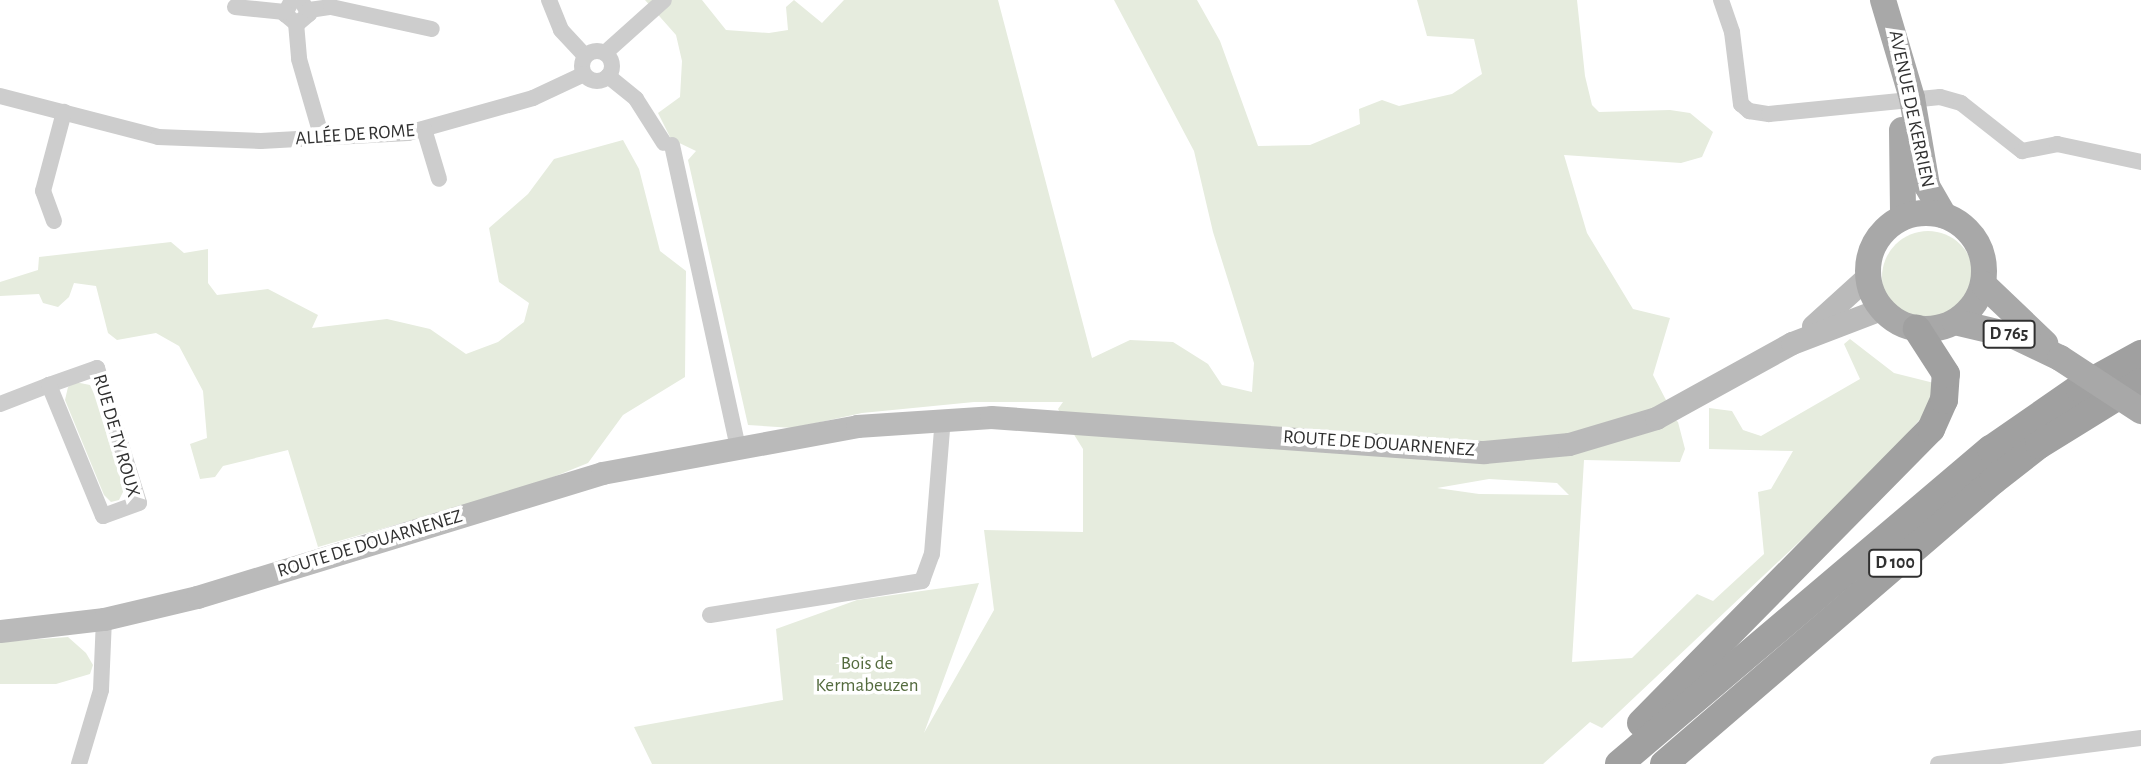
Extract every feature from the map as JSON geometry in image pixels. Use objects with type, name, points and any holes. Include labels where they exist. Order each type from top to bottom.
[{"type":"highway","points":[[1604,764],[1931,429],[1944,400],[1946,374],[1917,329]]},
{"type":"highway","name":"D 100","points":[[1619,764],[1991,449],[2079,388],[2141,354]]},
{"type":"highway","name":"D 100","points":[[1664,764],[1925,538],[2039,445],[2141,382]]},
{"type":"highway","points":[[2039,445],[2141,394]]},
{"type":"main road","name":"AVENUE DE KERRIEN","points":[[1870,0],[1905,99],[1903,217]]},
{"type":"main road","name":"AVENUE DE KERRIEN","points":[[1883,0],[1927,186],[1944,215]]},
{"type":"main road","points":[[1944,215],[1959,223],[1980,250],[1983,284],[1968,312],[1955,322],[1917,329],[1881,309],[1867,276],[1876,241],[1903,217],[1944,215]]},
{"type":"main road","name":"ROUTE DE DOUARNENEZ","points":[[1792,343],[1867,276]]},
{"type":"main road","name":"D 765","points":[[1983,284],[2060,358]]},
{"type":"main road","name":"ROUTE DE DOUARNENEZ","points":[[0,631],[104,619],[197,597],[602,473],[738,447],[943,418],[1082,421],[1484,452],[1542,449],[1603,437],[1656,418],[1792,343],[1881,309]]},
{"type":"main road","name":"D 765","points":[[1955,322],[2014,336],[2060,358],[2141,411]]},
{"type":"street","points":[[549,0],[561,30],[585,56],[584,74],[595,80],[608,76]]},
{"type":"street","points":[[605,53],[664,0]]},
{"type":"street","points":[[1721,0],[1732,32],[1741,104],[1749,111],[1807,111],[1940,97],[1961,103],[2022,151],[2056,144],[2141,162]]},
{"type":"street","points":[[235,7],[291,12],[305,21],[305,5],[331,7],[432,29]]},
{"type":"street","points":[[291,12],[299,59],[322,138]]},
{"type":"street","points":[[585,56],[593,51],[605,53],[612,64],[608,76]]},
{"type":"street","name":"ALLÉE DE ROME","points":[[0,96],[158,137],[214,142],[322,138],[424,129],[541,95],[584,74]]},
{"type":"street","points":[[608,76],[636,99],[668,144],[738,447]]},
{"type":"street","points":[[54,220],[43,191],[64,112]]},
{"type":"street","points":[[424,129],[439,179]]},
{"type":"street","name":"RUE DE TY ROUX","points":[[0,404],[49,385],[97,368],[139,503],[103,516],[49,385]]},
{"type":"street","points":[[710,615],[922,581],[932,554],[943,418]]},
{"type":"street","points":[[79,764],[101,690],[104,619]]},
{"type":"street","points":[[1938,764],[2004,760],[2141,738]]},
{"type":"green space","name":"Bois de Kermabeuzen","points":[[645,0],[702,0],[726,30],[769,33],[788,30],[786,7],[794,0],[822,23],[844,0],[998,0],[1092,358],[1130,340],[1173,342],[1208,364],[1222,385],[1252,392],[1254,363],[1213,232],[1194,151],[1114,0],[1197,0],[1220,41],[1258,146],[1310,145],[1360,124],[1359,109],[1382,100],[1399,106],[1452,94],[1482,74],[1474,39],[1427,36],[1417,0],[1577,0],[1585,76],[1592,105],[1599,112],[1670,110],[1690,113],[1713,132],[1702,157],[1681,163],[1564,155],[1587,233],[1633,309],[1670,318],[1653,375],[1666,400],[1662,408],[1678,422],[1685,449],[1680,462],[1584,460],[1572,662],[1632,658],[1697,594],[1713,601],[1764,554],[1758,492],[1771,489],[1793,451],[1709,449],[1709,408],[1732,411],[1743,430],[1761,436],[1860,379],[1844,344],[1850,339],[1894,373],[1938,384],[1931,407],[1868,477],[1602,728],[1590,722],[1543,764],[652,764],[634,727],[783,700],[776,629],[857,600],[979,583],[924,733],[994,610],[984,530],[1083,532],[1083,449],[1058,409],[1063,402],[974,402],[862,413],[793,428],[748,425],[688,160],[696,151],[671,139],[658,113],[680,97],[682,61],[676,35]],"holes":[[[1489,479],[1557,483],[1569,495],[1479,494],[1437,488]]]},
{"type":"green space","points":[[623,140],[639,169],[660,251],[686,271],[685,377],[623,415],[588,463],[531,486],[318,547],[288,450],[223,466],[215,477],[200,479],[190,444],[207,438],[203,391],[179,346],[156,333],[117,340],[108,333],[96,286],[74,283],[69,297],[58,307],[43,303],[39,294],[0,296],[0,282],[38,270],[39,257],[171,242],[184,253],[208,249],[208,283],[217,295],[268,289],[318,315],[312,328],[387,319],[430,329],[466,354],[498,342],[524,322],[529,303],[499,282],[489,228],[528,194],[554,159]]},
{"type":"green space","points":[[1928,231],[1945,235],[1960,245],[1970,260],[1974,277],[1970,294],[1960,309],[1945,319],[1928,323],[1911,319],[1896,309],[1886,294],[1882,277],[1886,260],[1896,245],[1911,235]]},
{"type":"green space","points":[[75,382],[90,385],[94,394],[124,490],[119,500],[111,502],[104,495],[65,400],[68,387]]},
{"type":"green space","points":[[68,637],[86,653],[93,665],[90,674],[56,684],[0,684],[0,642]]}]
